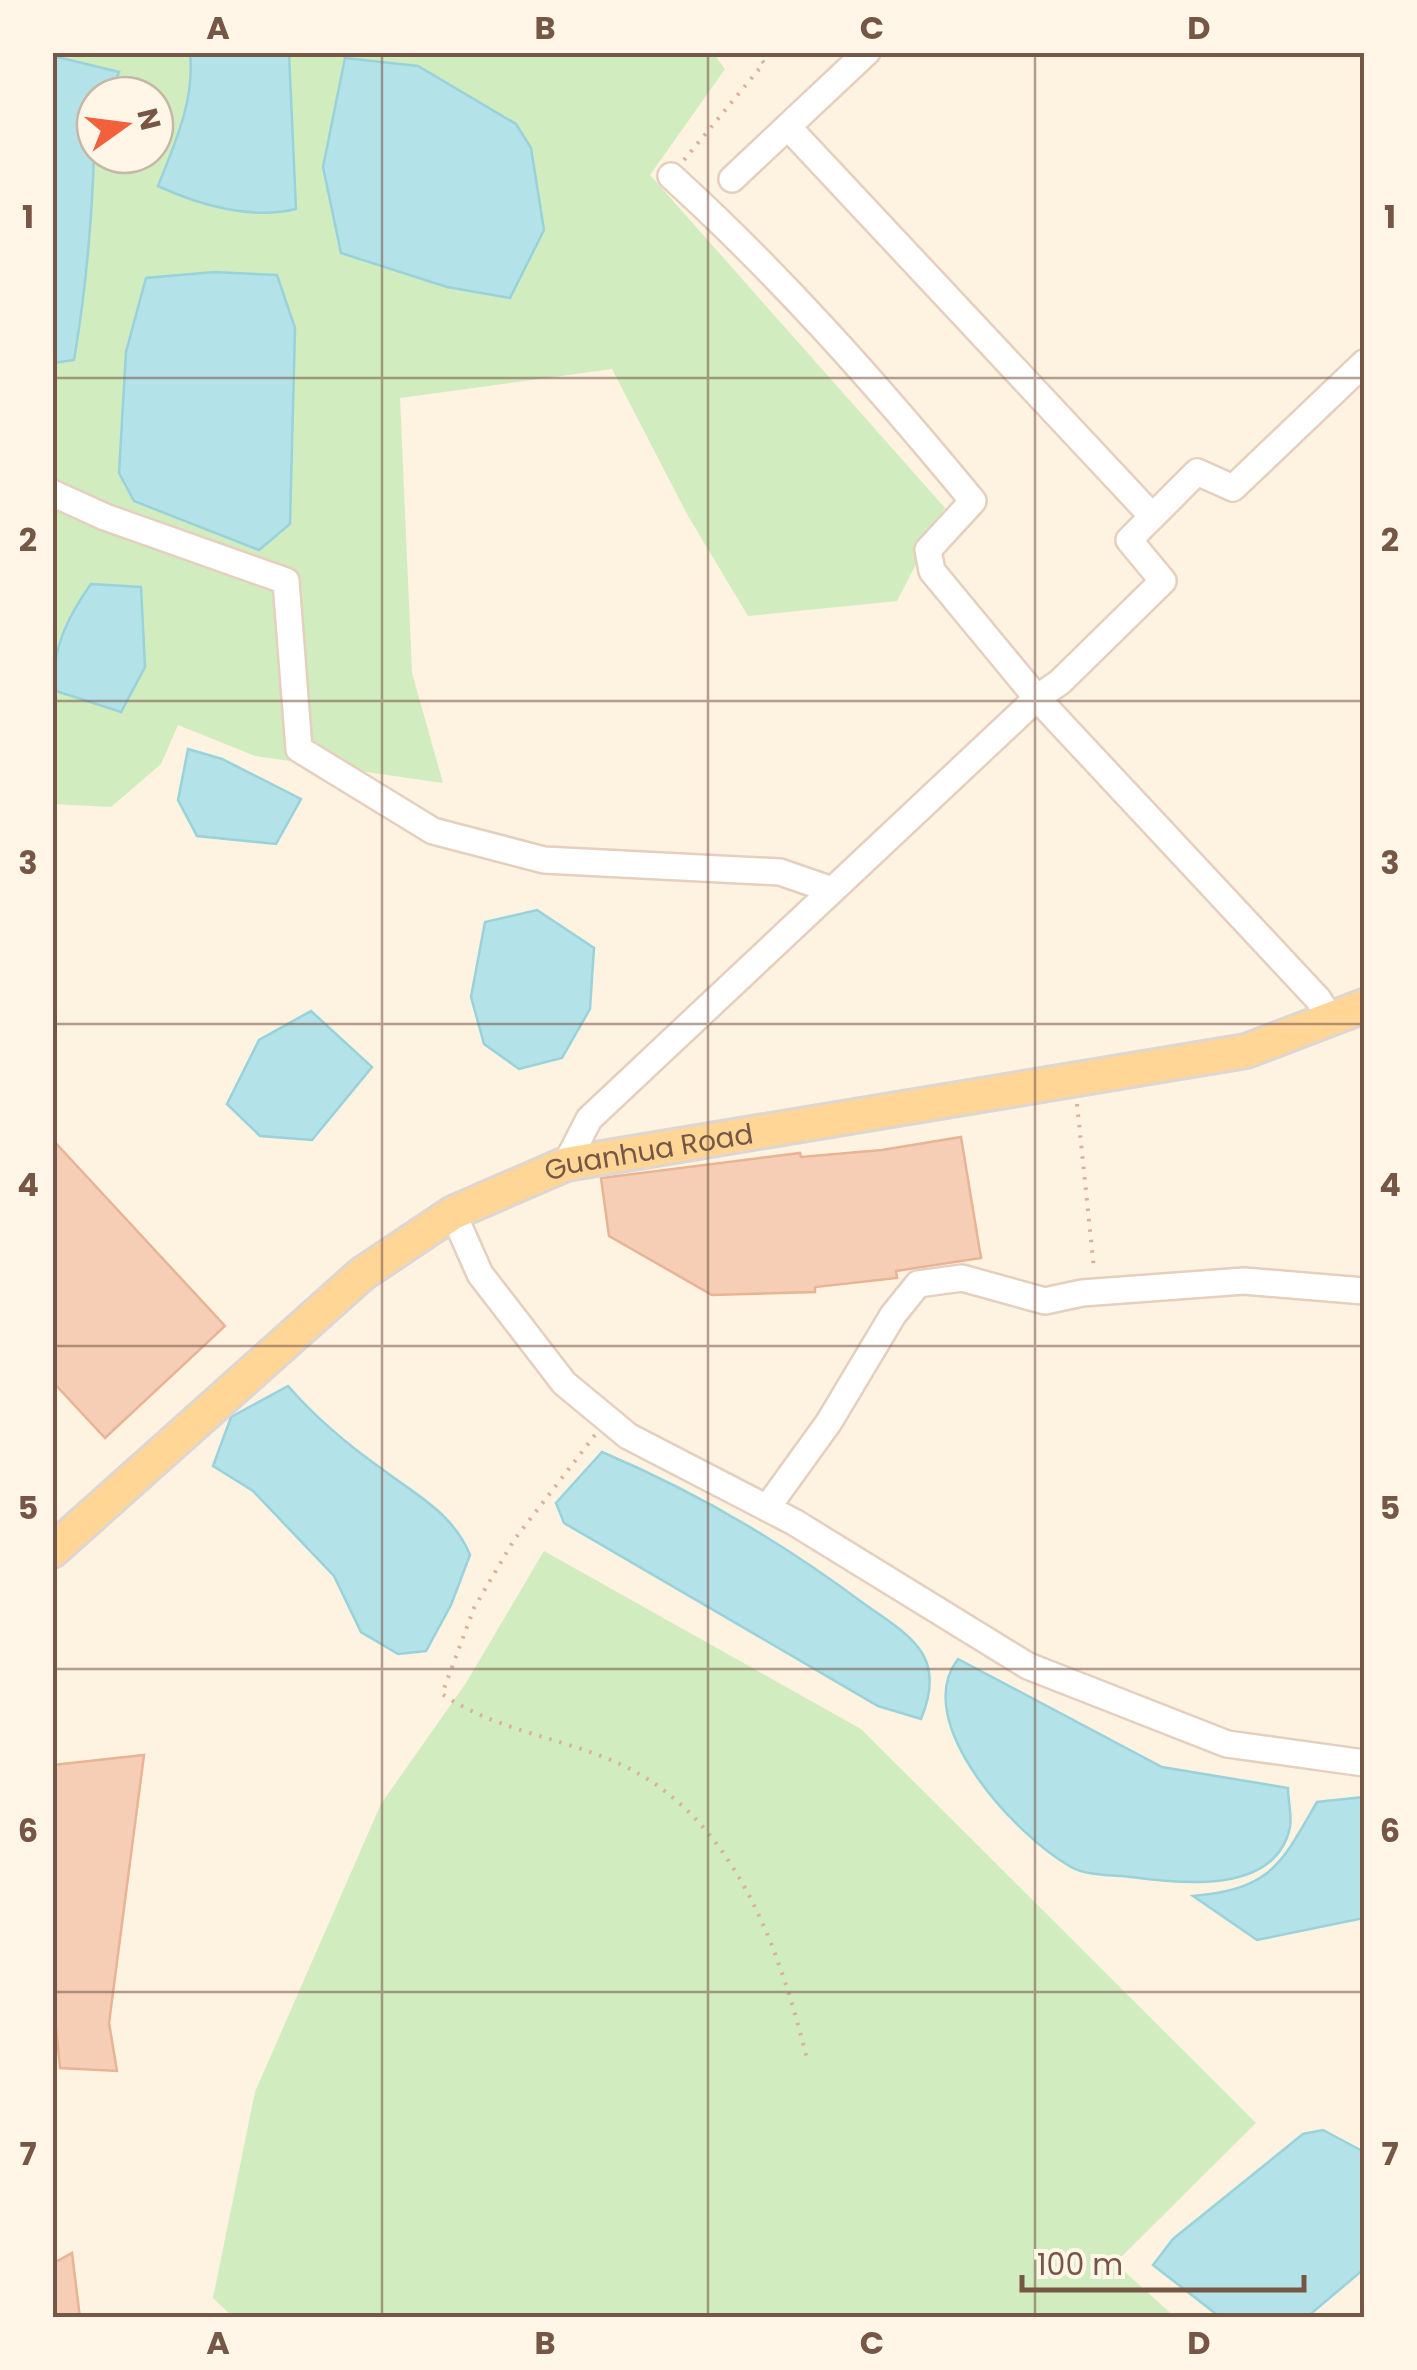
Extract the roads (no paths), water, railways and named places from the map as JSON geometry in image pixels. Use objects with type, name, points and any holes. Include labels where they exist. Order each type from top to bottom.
[{"type":"main road","name":"Guanhua Road","points":[[52,1551],[362,1274],[453,1213],[566,1164],[1246,1051],[1364,1006]]},
{"type":"street","points":[[732,179],[867,52]]},
{"type":"street","points":[[788,126],[1152,516]]},
{"type":"street","points":[[671,176],[763,262],[883,392],[973,501],[928,550],[932,571],[1036,698],[1305,984],[1331,1019]]},
{"type":"street","points":[[566,1164],[589,1119],[1036,698],[1060,682],[1162,581],[1128,540],[1198,472],[1233,488],[1364,364]]},
{"type":"street","points":[[52,493],[104,518],[286,581],[298,749],[433,831],[544,860],[780,872],[832,890]]},
{"type":"street","points":[[453,1213],[480,1274],[564,1383],[628,1436],[767,1508],[1028,1666],[1226,1744],[1364,1763]]},
{"type":"street","points":[[767,1508],[829,1422],[894,1314],[918,1284],[962,1278],[1044,1301],[1097,1292],[1188,1289],[1244,1281],[1364,1291]]},
{"type":"water","points":[[190,53],[289,53],[296,209],[243,212],[158,186],[162,175],[175,175],[175,142],[187,104]]},
{"type":"water","points":[[53,56],[119,72],[75,75],[75,175],[93,175],[90,228],[74,360],[53,363]]},
{"type":"water","points":[[345,58],[418,66],[516,124],[531,148],[544,230],[510,298],[447,287],[341,253],[323,167]]},
{"type":"water","points":[[214,272],[277,275],[295,328],[290,524],[259,550],[134,501],[119,473],[126,352],[146,278]]},
{"type":"water","points":[[91,584],[141,587],[145,667],[121,712],[53,690],[55,661],[63,634]]},
{"type":"water","points":[[188,749],[222,759],[301,799],[276,844],[197,836],[178,800]]},
{"type":"water","points":[[537,910],[594,948],[590,1009],[562,1058],[519,1069],[484,1044],[471,997],[485,922]]},
{"type":"water","points":[[311,1011],[372,1067],[312,1140],[260,1136],[227,1104],[259,1040]]},
{"type":"water","points":[[288,1386],[344,1440],[444,1516],[463,1540],[470,1555],[451,1605],[426,1651],[398,1654],[361,1632],[334,1576],[253,1491],[213,1466],[231,1417]]},
{"type":"water","points":[[602,1452],[704,1501],[770,1539],[892,1623],[917,1646],[927,1663],[929,1691],[921,1719],[878,1706],[564,1523],[556,1503]]},
{"type":"water","points":[[958,1659],[1162,1767],[1288,1788],[1290,1827],[1281,1849],[1247,1875],[1224,1880],[1175,1882],[1092,1874],[1071,1867],[1024,1831],[999,1805],[958,1745],[947,1714],[947,1685]]},
{"type":"water","points":[[1364,1797],[1364,1918],[1257,1940],[1193,1896],[1241,1887],[1271,1870],[1294,1842],[1317,1802]]},
{"type":"water","points":[[1323,2130],[1364,2152],[1364,2269],[1307,2317],[1220,2317],[1153,2265],[1173,2239],[1303,2134]]}]
